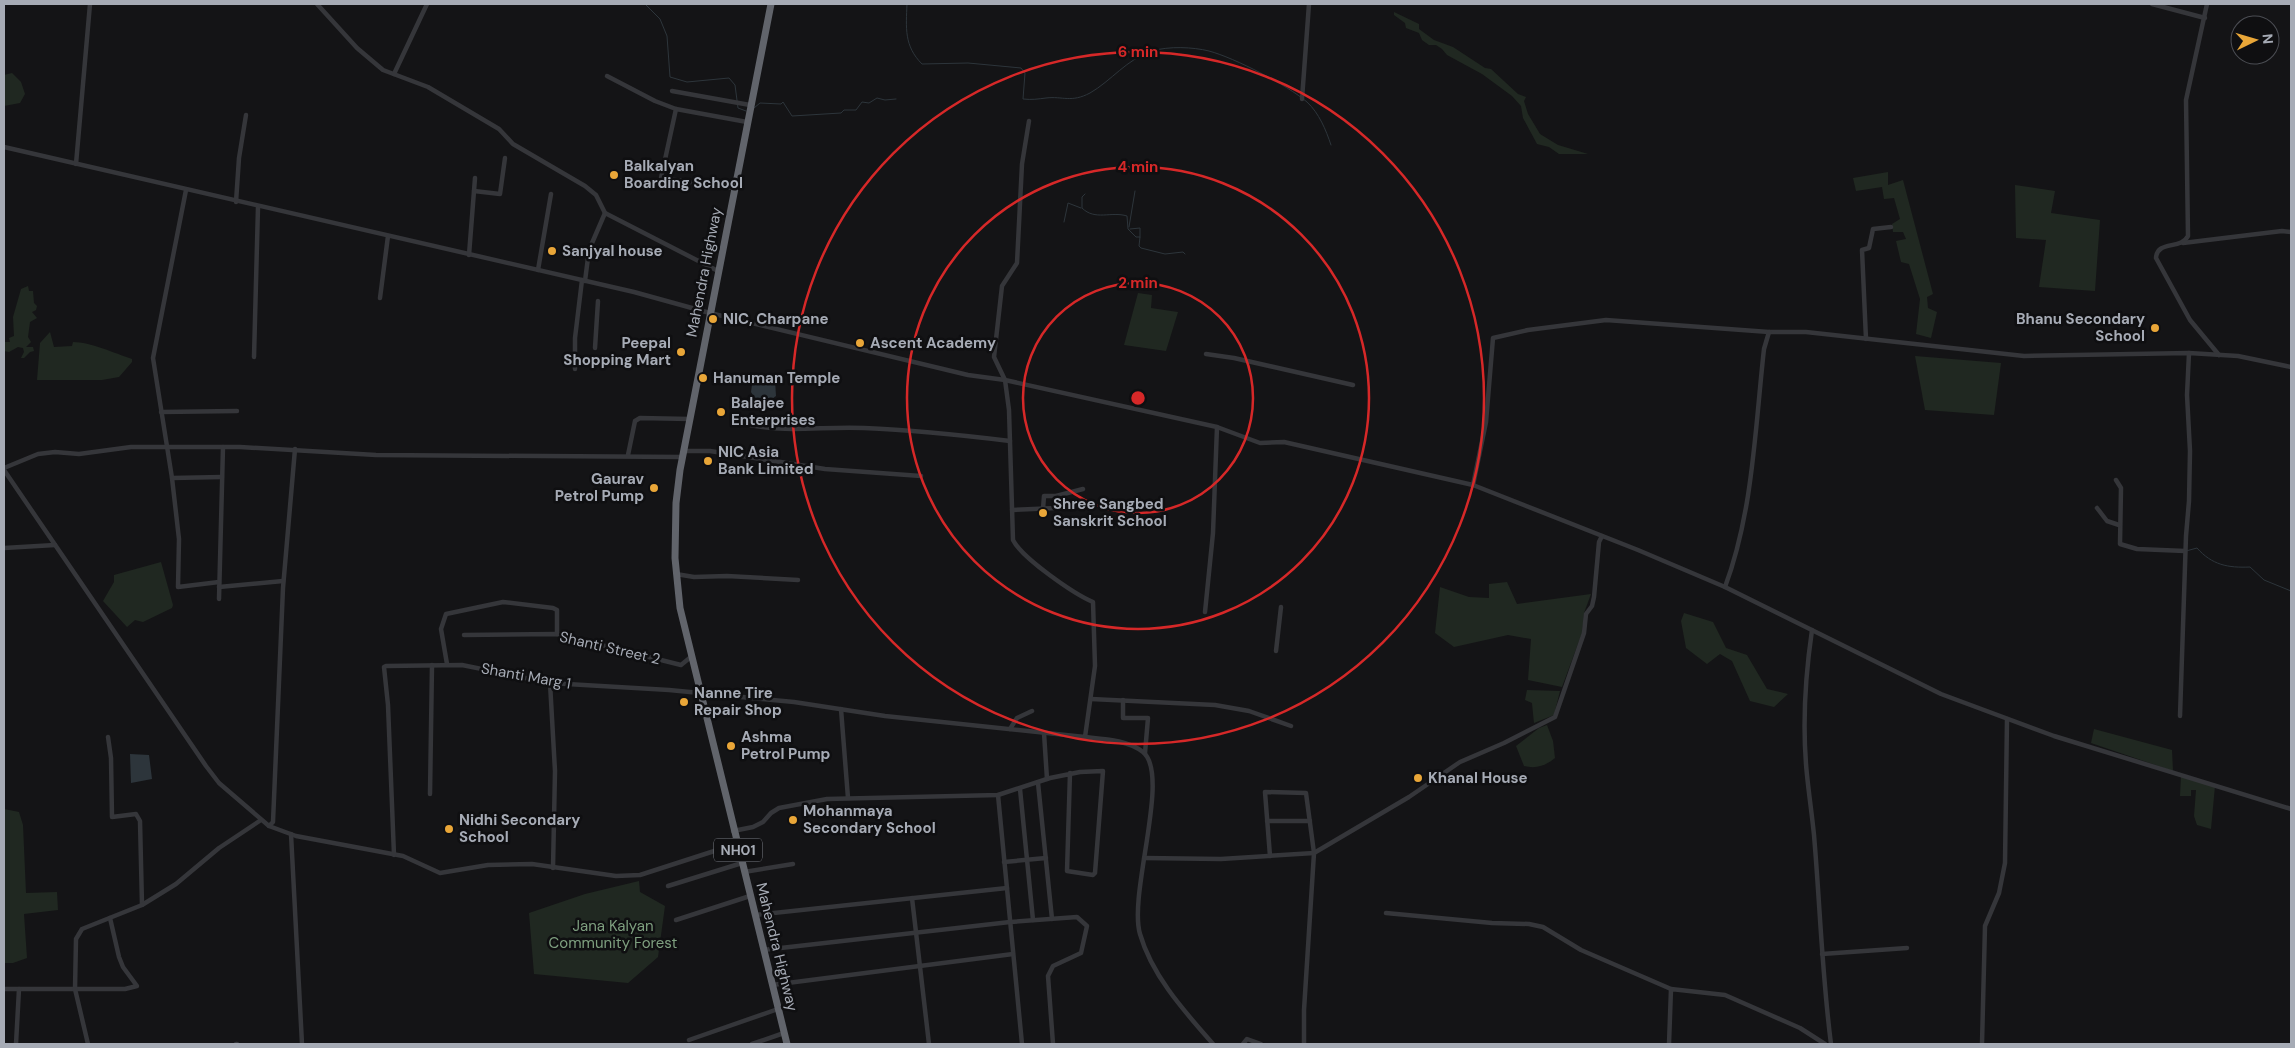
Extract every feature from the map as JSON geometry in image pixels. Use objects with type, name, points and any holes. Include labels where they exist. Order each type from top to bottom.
[{"type":"highway","name":"Mahendra Highway","points":[[771,4],[683,454],[676,503],[676,574],[680,608],[700,694],[787,1044]]},
{"type":"street","points":[[76,164],[90,4]]},
{"type":"street","points":[[318,4],[356,48],[383,70],[428,87],[499,128],[513,144],[585,186],[596,195],[605,213],[718,271]]},
{"type":"street","points":[[394,74],[427,4]]},
{"type":"street","points":[[1302,99],[1309,4]]},
{"type":"street","points":[[2152,4],[2205,18]]},
{"type":"street","points":[[2179,244],[2185,241],[2188,236],[2186,100],[2207,4]]},
{"type":"street","points":[[607,76],[655,101],[676,109],[747,122]]},
{"type":"street","points":[[672,91],[750,106]]},
{"type":"street","points":[[676,109],[661,178],[734,188]]},
{"type":"street","points":[[236,202],[239,158],[246,115]]},
{"type":"street","points":[[1029,121],[1022,164],[1017,263],[1002,286],[994,357],[1005,380],[1010,441],[1013,540],[1023,554],[1079,596],[1093,602],[1095,666],[1085,737]]},
{"type":"street","points":[[4,147],[236,202],[538,270],[968,375],[1005,380],[1217,427],[1260,443],[1284,442],[1473,485],[1725,587],[1941,694],[2007,719],[2153,768],[2291,809]]},
{"type":"street","points":[[474,191],[500,194],[505,158]]},
{"type":"street","points":[[469,255],[475,178]]},
{"type":"street","points":[[186,190],[153,358],[172,478],[179,539],[178,586],[283,581]]},
{"type":"street","points":[[538,270],[552,194]]},
{"type":"street","points":[[254,357],[258,207]]},
{"type":"street","points":[[575,369],[575,338],[583,281],[589,250],[605,213]]},
{"type":"street","points":[[1866,339],[1862,250],[1869,248],[1873,229],[1891,227]]},
{"type":"street","points":[[2219,355],[2190,320],[2156,258],[2156,253],[2161,248],[2179,244],[2282,231],[2291,232]]},
{"type":"street","points":[[380,298],[388,236]]},
{"type":"street","points":[[595,348],[598,302]]},
{"type":"street","points":[[1473,485],[1486,422],[1493,338],[1528,330],[1606,320],[1770,332],[1806,332],[2024,356],[2189,353],[2267,361],[2291,367]]},
{"type":"street","points":[[1725,587],[1736,556],[1745,516],[1764,349],[1770,332]]},
{"type":"street","points":[[2180,716],[2185,551],[2190,500],[2187,395],[2189,353]]},
{"type":"street","points":[[1206,354],[1353,385]]},
{"type":"street","points":[[161,412],[237,412]]},
{"type":"street","points":[[628,455],[635,421],[640,418],[690,419]]},
{"type":"street","points":[[750,425],[774,430],[862,428],[924,431],[1010,441]]},
{"type":"street","points":[[1205,612],[1208,560],[1213,534],[1217,427]]},
{"type":"street","points":[[736,844],[640,875],[616,876],[532,864],[488,865],[440,873],[430,870],[414,860],[291,834],[269,826],[219,783],[206,766],[4,469],[38,454],[55,452],[80,454],[131,447],[222,447],[376,455],[628,455],[683,454],[710,451],[825,469],[921,476]]},
{"type":"street","points":[[219,599],[222,447]]},
{"type":"street","points":[[269,826],[273,822],[283,581],[295,450]]},
{"type":"street","points":[[172,478],[222,478]]},
{"type":"street","points":[[2116,480],[2121,488],[2120,544],[2137,549],[2185,551]]},
{"type":"street","points":[[1043,509],[1044,496],[1056,496],[1084,489]]},
{"type":"street","points":[[1012,510],[1056,508],[1056,496]]},
{"type":"street","points":[[2097,508],[2107,522],[2119,525]]},
{"type":"street","points":[[1144,858],[1221,859],[1314,853],[1408,797],[1460,762],[1504,743],[1555,717],[1584,633],[1586,614],[1592,606],[1599,542],[1602,536]]},
{"type":"street","points":[[4,548],[55,545]]},
{"type":"street","points":[[676,574],[694,577],[727,576],[798,580]]},
{"type":"street","points":[[447,664],[441,629],[446,614],[503,602],[552,608],[557,610],[558,615],[557,634]]},
{"type":"street","points":[[1276,651],[1281,607]]},
{"type":"street","points":[[1812,630],[1808,657],[1805,719],[1806,773],[1814,836],[1822,954],[1832,1044]]},
{"type":"street","name":"Shanti Street 2","points":[[464,636],[557,634],[682,665],[692,656]]},
{"type":"street","name":"Shanti Marg 1","points":[[394,855],[388,705],[384,668],[386,666],[447,664],[471,666],[550,683],[669,690],[794,702],[841,710],[1111,739],[1131,745],[1145,753]]},
{"type":"street","points":[[430,794],[432,665]]},
{"type":"street","points":[[550,683],[555,771],[553,868]]},
{"type":"street","points":[[1091,699],[1215,705],[1249,711],[1291,726]]},
{"type":"street","points":[[1123,700],[1122,718],[1148,718],[1145,753],[1154,785],[1136,910],[1140,934],[1168,989],[1213,1044]]},
{"type":"street","points":[[841,710],[848,798]]},
{"type":"street","points":[[1010,729],[1017,718],[1032,710]]},
{"type":"street","points":[[1982,1044],[1984,935],[1989,914],[2002,882],[2005,863],[2007,719]]},
{"type":"street","points":[[1044,733],[1048,779]]},
{"type":"street","points":[[108,737],[111,758],[112,817],[136,814],[140,820],[142,905]]},
{"type":"street","points":[[733,831],[753,827],[763,822],[771,813],[779,808],[827,799],[998,796],[1070,773],[1103,772],[1095,873],[1093,875],[1067,871],[1070,773]]},
{"type":"street","points":[[1038,783],[1052,919]]},
{"type":"street","points":[[1020,789],[1033,920]]},
{"type":"street","points":[[1270,856],[1265,792],[1306,793],[1314,853],[1304,1010],[1304,1044]]},
{"type":"street","points":[[998,796],[1022,1044]]},
{"type":"street","points":[[88,1044],[75,989],[76,939],[82,928],[142,905],[176,884],[219,848],[261,820]]},
{"type":"street","points":[[1267,821],[1310,821]]},
{"type":"street","points":[[291,834],[302,1044]]},
{"type":"street","points":[[1004,862],[1046,858]]},
{"type":"street","points":[[668,886],[742,863]]},
{"type":"street","points":[[744,872],[793,864]]},
{"type":"street","points":[[755,915],[1006,888]]},
{"type":"street","points":[[676,920],[750,896]]},
{"type":"street","points":[[912,898],[929,1044]]},
{"type":"street","points":[[1386,913],[1529,924],[1543,927],[1581,950],[1671,989],[1725,995],[1800,1028],[1825,1044]]},
{"type":"street","points":[[763,950],[1010,922],[1077,917],[1087,926],[1082,953],[1053,966],[1048,976],[1053,1044]]},
{"type":"street","points":[[4,989],[125,989],[136,986],[119,957],[110,918]]},
{"type":"street","points":[[1822,954],[1907,948]]},
{"type":"street","points":[[772,985],[920,968],[1013,954]]},
{"type":"street","points":[[16,1044],[19,989]]},
{"type":"street","points":[[1668,1044],[1671,989]]},
{"type":"street","points":[[689,1040],[778,1009]]},
{"type":"street","points":[[752,1044],[784,1033]]},
{"type":"street","points":[[1243,1044],[1247,1039],[1261,1044]]},
{"type":"green space","points":[[1394,12],[1419,24],[1419,29],[1434,40],[1453,47],[1485,68],[1491,69],[1518,94],[1526,97],[1524,101],[1528,114],[1540,134],[1558,145],[1588,154],[1559,154],[1549,147],[1537,144],[1523,118],[1521,106],[1512,96],[1482,74],[1447,55],[1436,45],[1429,45],[1422,40],[1419,33],[1406,28],[1405,23],[1394,15]]},
{"type":"green space","points":[[12,73],[21,82],[25,94],[20,103],[4,106],[4,75]]},
{"type":"green space","points":[[1888,172],[1888,185],[1903,180],[1933,294],[1927,297],[1928,308],[1937,312],[1931,338],[1916,334],[1920,299],[1909,264],[1901,262],[1896,241],[1906,239],[1903,232],[1893,232],[1892,224],[1900,219],[1894,198],[1884,199],[1882,187],[1856,191],[1853,178]]},
{"type":"green space","points":[[2015,185],[2055,191],[2051,213],[2100,220],[2095,291],[2039,287],[2046,240],[2016,238]]},
{"type":"green space","points":[[28,286],[29,291],[33,291],[34,303],[37,306],[36,310],[32,312],[37,318],[30,322],[28,337],[31,342],[26,347],[33,347],[34,351],[21,358],[24,352],[23,348],[18,347],[9,352],[4,351],[4,342],[10,342],[9,338],[14,336],[13,317],[21,289]]},
{"type":"green space","points":[[1138,293],[1152,295],[1151,308],[1178,312],[1166,351],[1124,345]]},
{"type":"green space","points":[[50,332],[54,347],[72,346],[73,342],[80,342],[132,359],[132,362],[119,377],[102,380],[37,380],[40,343]]},
{"type":"green space","points":[[1915,356],[2001,363],[1994,415],[1925,410]]},
{"type":"green space","points":[[161,562],[173,605],[172,608],[143,622],[135,620],[127,627],[103,601],[114,582],[114,575]]},
{"type":"green space","points":[[1507,582],[1517,604],[1591,594],[1584,613],[1582,633],[1562,687],[1528,680],[1531,639],[1508,635],[1454,647],[1435,633],[1440,587],[1469,597],[1489,598],[1489,584]]},
{"type":"green space","points":[[1684,613],[1713,622],[1726,648],[1747,655],[1767,689],[1788,694],[1774,707],[1750,701],[1732,661],[1720,654],[1707,664],[1686,648],[1681,621]]},
{"type":"green space","points":[[1527,690],[1560,691],[1554,715],[1534,723],[1532,703],[1525,700]]},
{"type":"green space","points":[[1547,725],[1553,741],[1555,758],[1540,766],[1524,766],[1516,746],[1539,728]]},
{"type":"green space","points":[[2094,729],[2172,750],[2173,771],[2091,743]]},
{"type":"green space","points":[[2181,776],[2215,786],[2211,829],[2197,825],[2194,816],[2196,790],[2191,790],[2191,796],[2180,796]]},
{"type":"green space","points":[[4,809],[19,812],[23,825],[26,893],[57,892],[58,910],[24,914],[27,958],[13,963],[4,963]]},
{"type":"green space","name":"Jana Kalyan Community Forest","points":[[639,881],[640,892],[665,906],[658,957],[628,983],[534,974],[529,913],[585,894]]},
{"type":"shaded area","points":[[756,374],[775,380],[776,396],[764,405],[751,392],[753,377]]},
{"type":"shaded area","points":[[130,754],[149,755],[152,779],[131,783]]},
{"type":"waterway","points":[[645,4],[660,19],[667,36],[670,77],[687,82],[729,78],[735,85],[738,108],[746,111]]},
{"type":"waterway","points":[[907,4],[907,36],[912,50],[922,64],[968,63],[1021,68],[1025,73],[1023,99],[1078,98],[1098,88],[1135,59],[1152,51],[1166,48],[1196,49],[1209,51],[1246,66],[1298,95],[1319,116],[1331,145]]},
{"type":"waterway","points":[[754,108],[760,103],[781,104],[783,102],[792,116],[841,113],[844,110],[856,110],[862,102],[869,103],[877,98],[885,100],[896,99]]},
{"type":"waterway","points":[[1129,227],[1135,191]]},
{"type":"waterway","points":[[1085,194],[1082,197],[1082,208],[1087,212],[1098,215],[1115,214],[1127,216],[1128,229],[1136,237],[1140,237],[1139,246],[1141,248],[1165,254],[1183,252],[1185,254]]},
{"type":"waterway","points":[[1064,222],[1068,203],[1081,208]]},
{"type":"waterway","points":[[1130,229],[1140,228],[1140,237]]},
{"type":"waterway","points":[[2186,551],[2197,548],[2215,562],[2228,566],[2250,567],[2264,580],[2291,591]]},
{"type":"place","name":"Balkalyan Boarding School","points":[[614,175]]},
{"type":"place","name":"Sanjyal house","points":[[552,251]]},
{"type":"place","name":"NIC, Charpane","points":[[713,319]]},
{"type":"place","name":"Bhanu Secondary School","points":[[2155,328]]},
{"type":"place","name":"Ascent Academy","points":[[860,343]]},
{"type":"place","name":"Peepal Shopping Mart","points":[[681,352]]},
{"type":"place","name":"Hanuman Temple","points":[[703,378]]},
{"type":"place","name":"Balajee Enterprises","points":[[721,412]]},
{"type":"place","name":"NIC Asia Bank Limited","points":[[708,461]]},
{"type":"place","name":"Gaurav Petrol Pump","points":[[654,488]]},
{"type":"place","name":"Shree Sangbed Sanskrit School","points":[[1043,513]]},
{"type":"place","name":"Nanne Tire Repair Shop","points":[[684,702]]},
{"type":"place","name":"Ashma Petrol Pump","points":[[731,746]]},
{"type":"place","name":"Khanal House","points":[[1418,778]]},
{"type":"place","name":"Mohanmaya Secondary School","points":[[793,820]]},
{"type":"place","name":"Nidhi Secondary School","points":[[449,829]]}]
